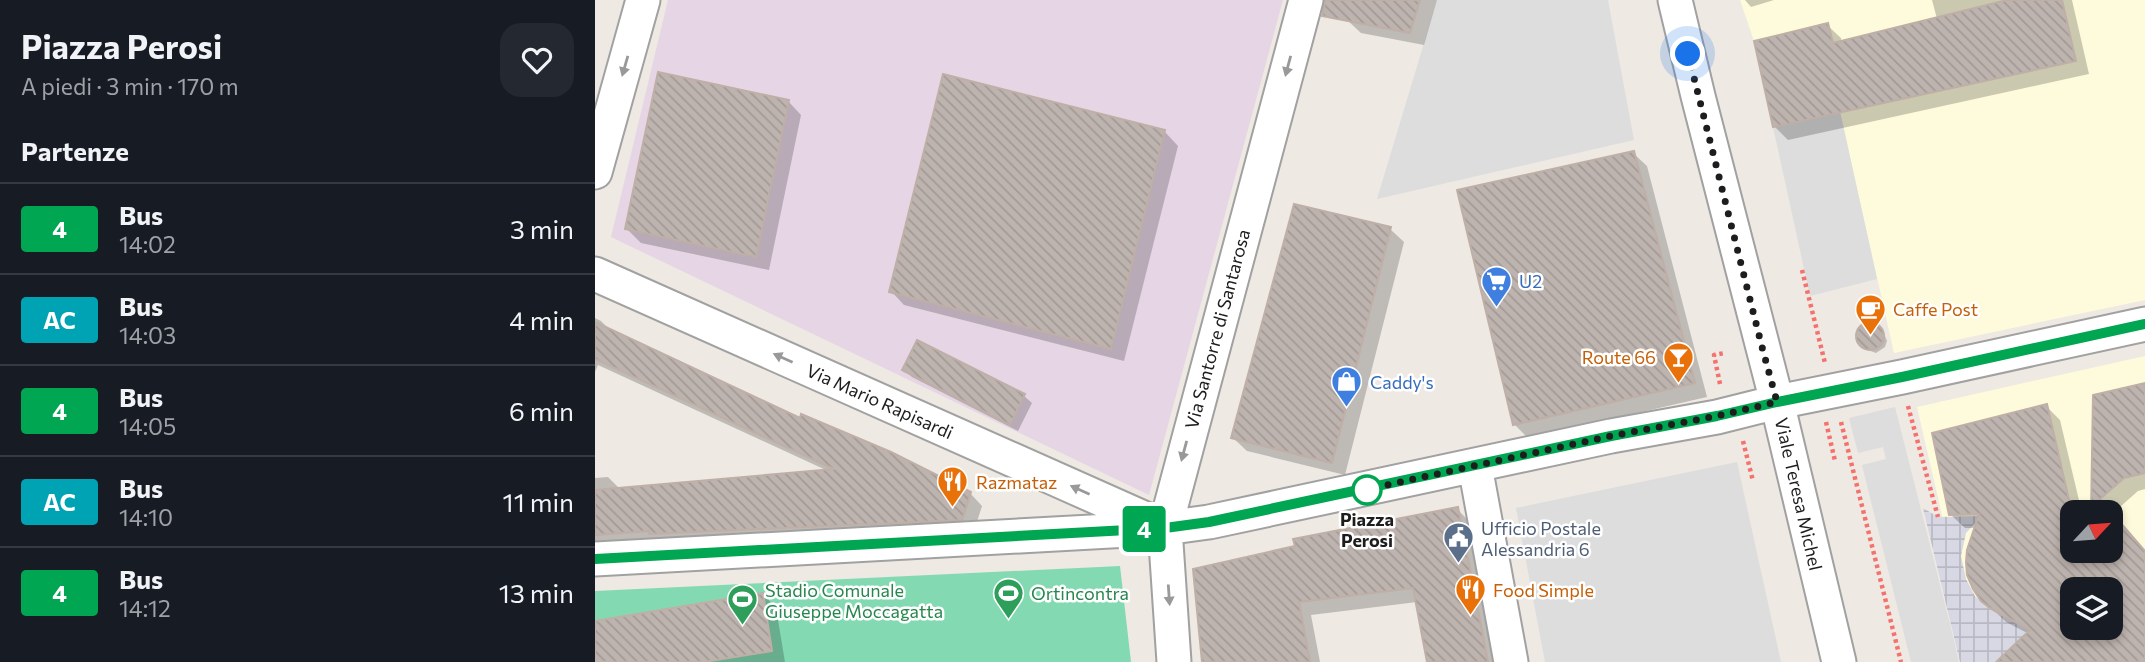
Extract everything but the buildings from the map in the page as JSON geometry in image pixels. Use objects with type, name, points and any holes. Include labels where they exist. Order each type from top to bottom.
[{"type":"street","points":[[595,172],[643,0]]},
{"type":"street","name":"Via Santorre di Santarosa","points":[[1174,662],[1165,528],[1306,0]]},
{"type":"street","name":"Viale Teresa Michel","points":[[1675,0],[1697,96],[1777,402],[1839,662]]},
{"type":"street","name":"Via Mario Rapisardi","points":[[595,274],[1165,528]]},
{"type":"street","points":[[595,559],[1165,528],[1232,518],[2145,324]]},
{"type":"street","points":[[1475,466],[1511,662]]},
{"type":"path","points":[[1802,270],[1901,662]]},
{"type":"path","points":[[1902,377],[1938,517]]},
{"type":"shaded area","points":[[668,0],[1283,0],[1149,495],[611,237]]},
{"type":"shaded area","points":[[1437,0],[1608,0],[1634,140],[1377,199]]},
{"type":"shaded area","points":[[1740,0],[2145,0],[2145,300],[1894,353],[1840,112],[1773,127],[1754,41]]},
{"type":"shaded area","points":[[1840,111],[1877,279],[1810,296],[1773,127]]},
{"type":"shaded area","points":[[2145,356],[2145,662],[1976,662],[1917,407]]},
{"type":"shaded area","points":[[1895,407],[1959,662],[1911,662],[1862,465],[1886,459],[1883,447],[1858,453],[1849,418]]},
{"type":"shaded area","points":[[1737,462],[1781,662],[1545,662],[1516,508]]},
{"type":"shaded area","points":[[1923,508],[1938,517],[1982,516],[1966,533],[1961,556],[1966,579],[1975,596],[1991,610],[2051,639],[2001,662],[1998,659],[1994,662],[1960,662]]},
{"type":"green space","points":[[1120,566],[1131,662],[595,662],[595,591]]},
{"type":"bus line","name":"4","points":[[595,559],[1165,528],[1209,522],[2145,324]]},
{"type":"place","name":"U2","points":[[1496,308]]},
{"type":"place","name":"Caffe Post","points":[[1870,336]]},
{"type":"place","name":"Route 66","points":[[1679,384]]},
{"type":"place","name":"Caddy's","points":[[1347,409]]},
{"type":"place","name":"Piazza Perosi","points":[[1367,490]]},
{"type":"place","name":"Razmataz","points":[[953,509]]},
{"type":"place","name":"Ufficio Postale Alessandria 6","points":[[1458,565]]},
{"type":"place","name":"Food Simple","points":[[1470,617]]},
{"type":"place","name":"Ortincontra","points":[[1008,620]]},
{"type":"place","name":"Stadio Comunale Giuseppe Moccagatta","points":[[742,627]]},
{"type":"route","points":[[1367,490],[1359,491],[1777,402],[1688,54]]}]
